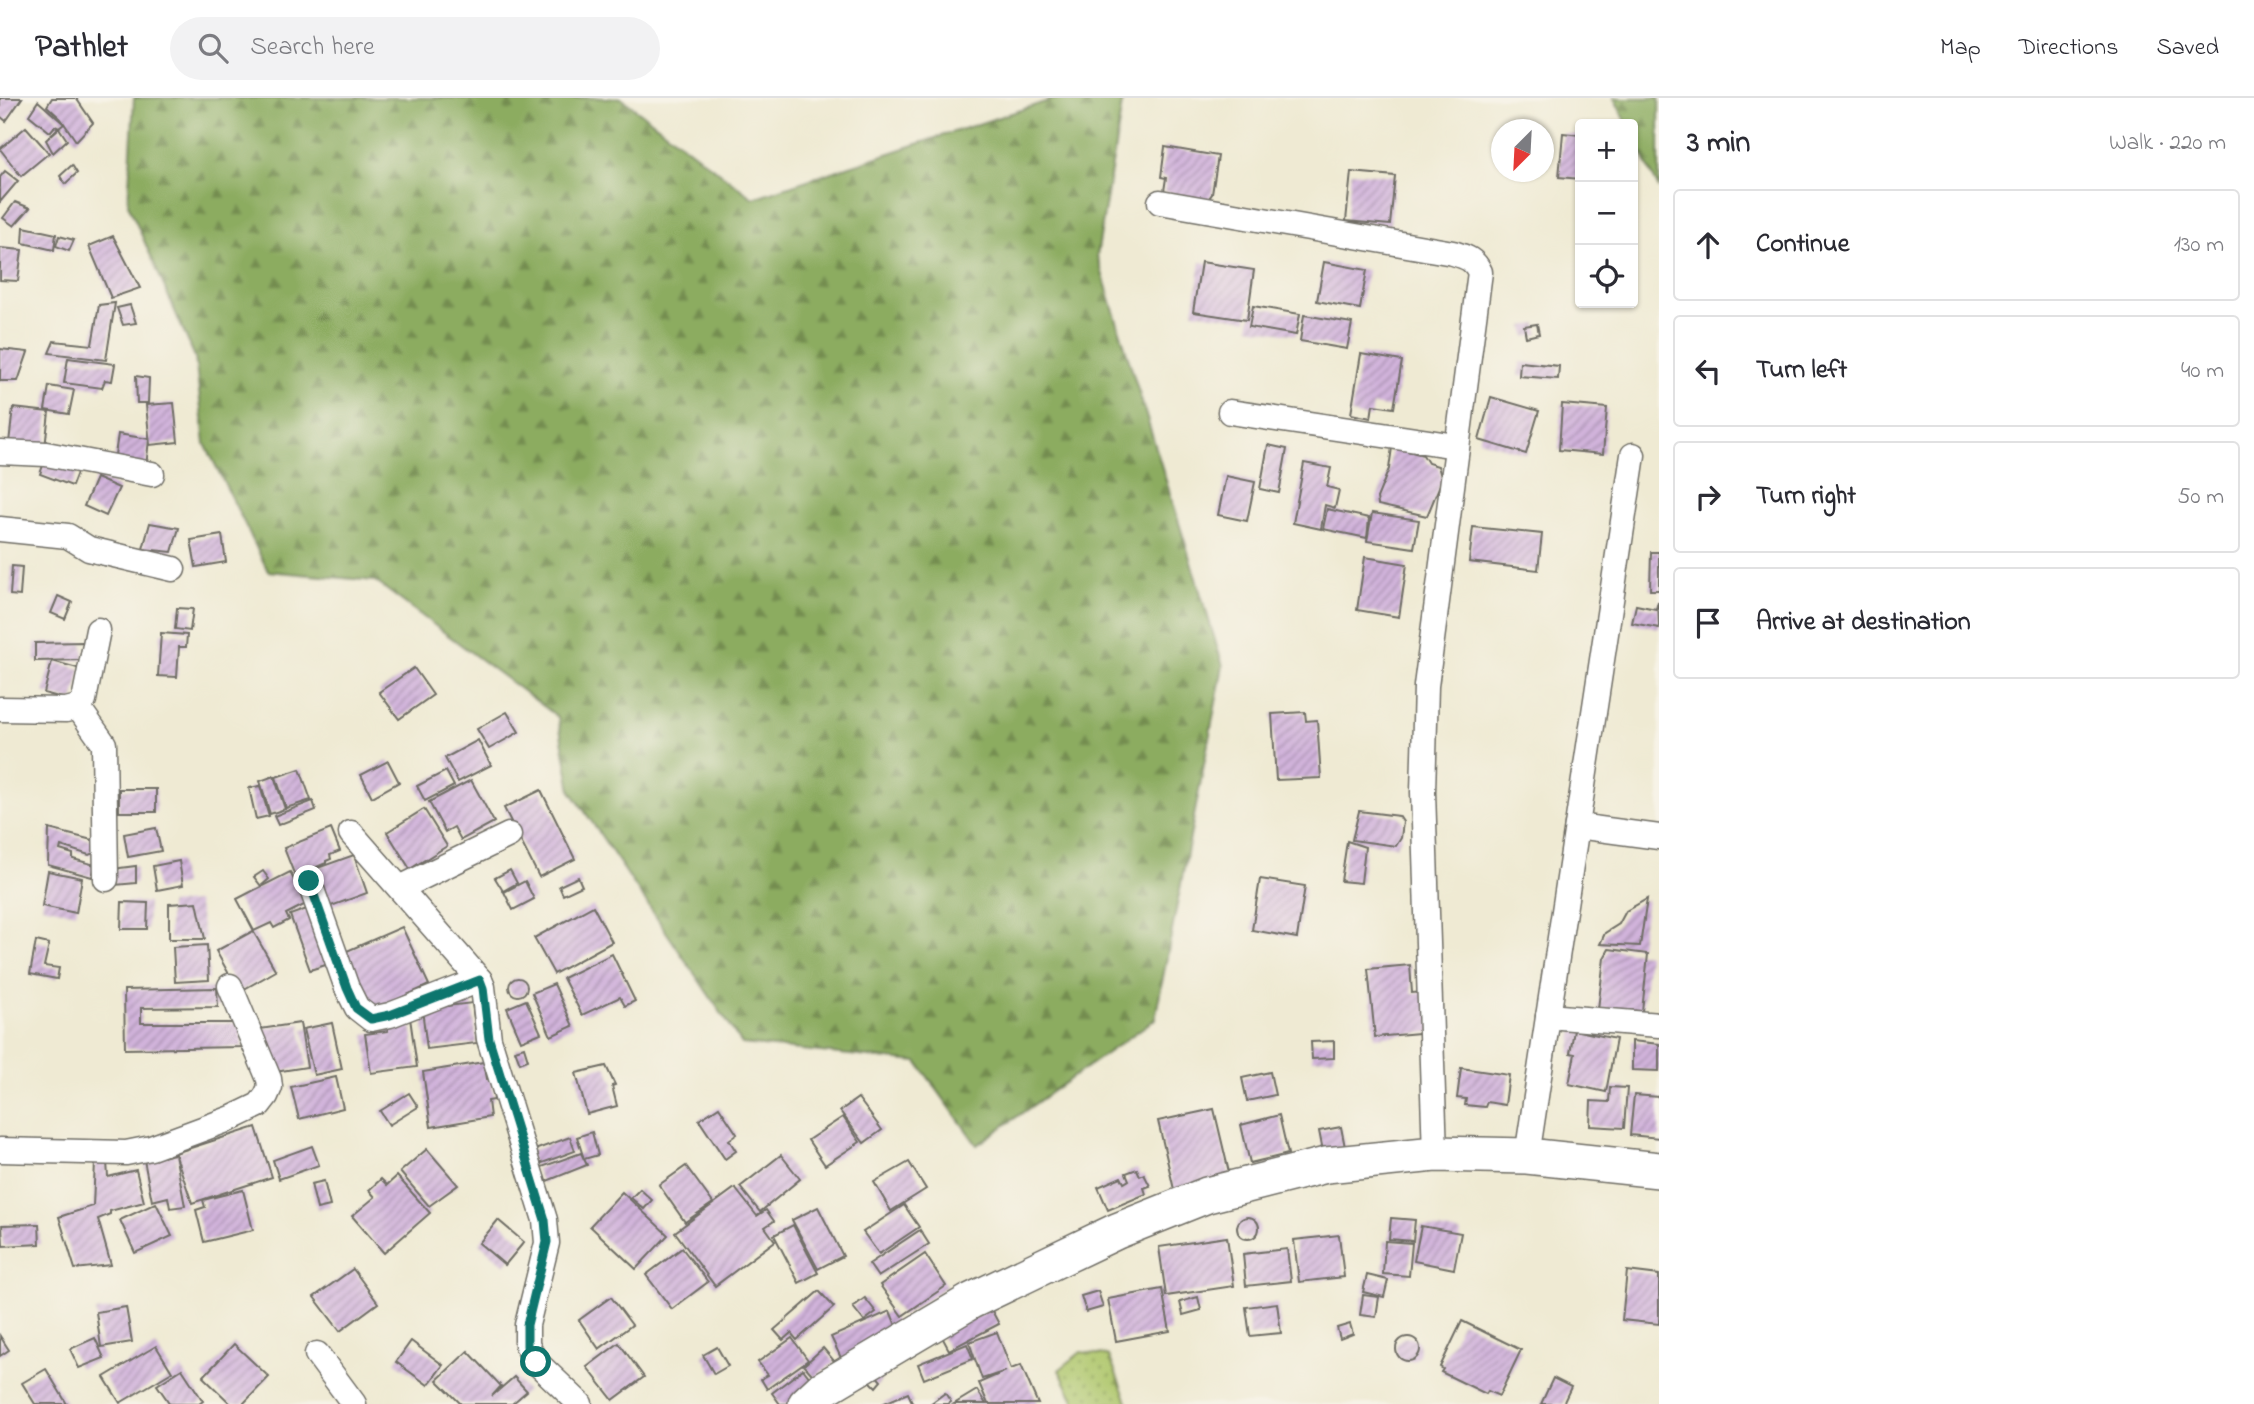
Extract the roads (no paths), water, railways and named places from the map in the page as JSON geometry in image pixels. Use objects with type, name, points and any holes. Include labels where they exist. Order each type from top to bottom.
[{"type":"street","points":[[1160,202],[1453,253],[1468,257],[1480,272],[1426,686],[1423,792],[1435,1154]]},
{"type":"street","points":[[1230,412],[1457,446]]},
{"type":"street","points":[[0,452],[46,454],[152,474]]},
{"type":"street","points":[[1527,1156],[1633,455]]},
{"type":"street","points":[[0,529],[68,536],[89,549],[173,569]]},
{"type":"street","points":[[0,709],[66,710],[78,707],[84,700],[98,630]]},
{"type":"street","points":[[78,707],[104,744],[106,879]]},
{"type":"street","points":[[1577,826],[1659,837]]},
{"type":"street","points":[[351,833],[480,980],[489,1039],[545,1220],[547,1242],[527,1325],[527,1346],[536,1362],[580,1404]]},
{"type":"street","points":[[400,888],[509,835]]},
{"type":"street","points":[[309,881],[347,988],[356,1008],[371,1019],[390,1015],[480,980]]},
{"type":"street","points":[[0,1150],[126,1153],[151,1148],[260,1105],[270,1087],[269,1079],[230,986]]},
{"type":"street","points":[[1548,1016],[1659,1025]]},
{"type":"street","points":[[820,1399],[971,1301],[1117,1231],[1207,1195],[1326,1165],[1435,1154],[1527,1156],[1659,1170]]},
{"type":"street","points":[[317,1354],[354,1404]]}]
